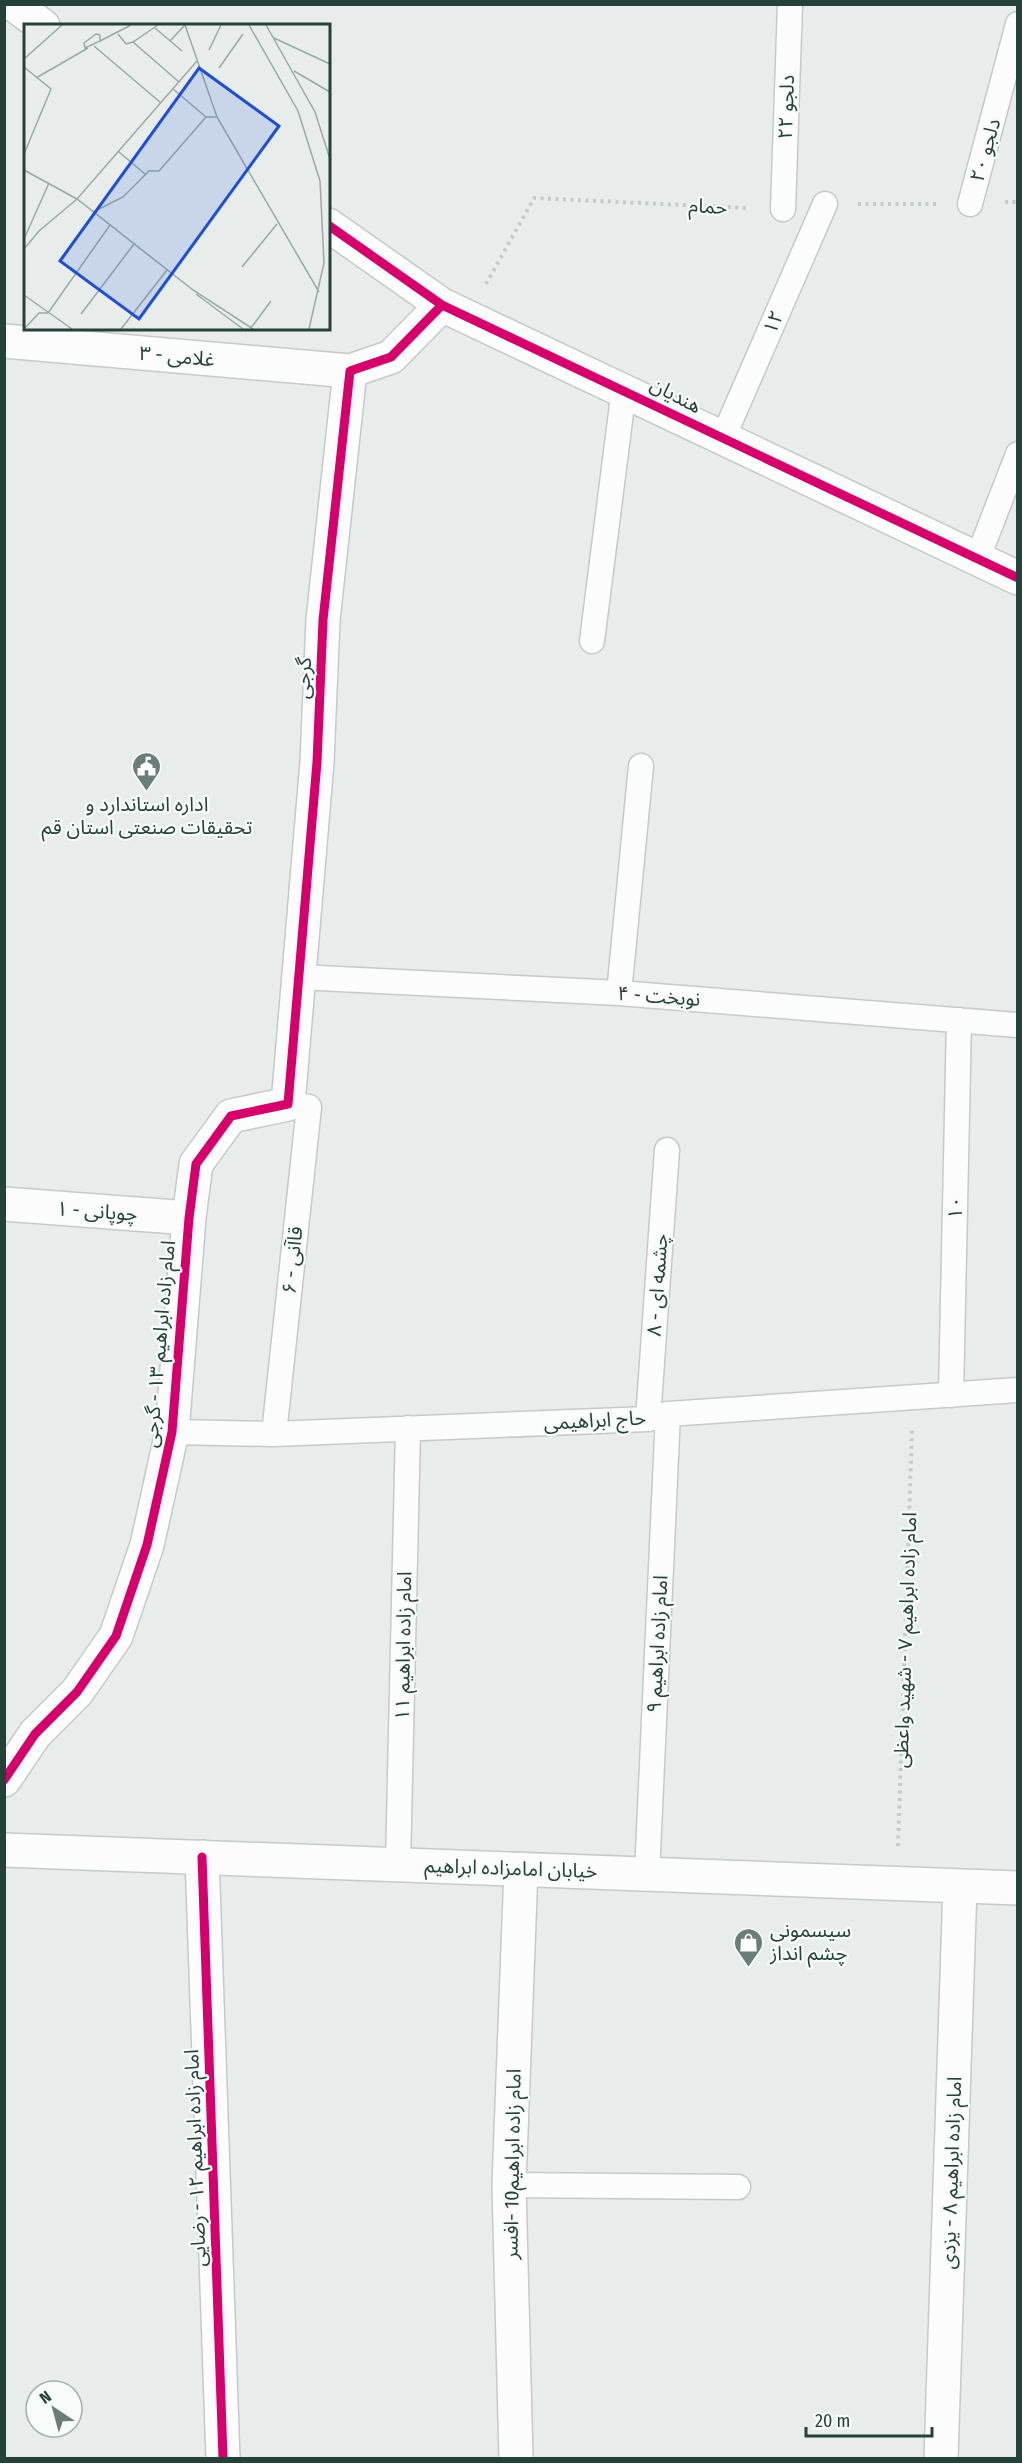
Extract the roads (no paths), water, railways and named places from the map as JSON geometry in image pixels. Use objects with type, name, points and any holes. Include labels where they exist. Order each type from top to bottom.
[{"type":"street","points":[[13,4],[40,24]]},
{"type":"street","name":"هندیان","points":[[330,226],[455,310],[624,389],[722,440],[1017,578]]},
{"type":"street","points":[[350,370],[391,357],[455,310]]},
{"type":"street","name":"۳ - غلامی","points":[[4,341],[350,370]]},
{"type":"street","name":"گرجی","points":[[288,1104],[317,762],[323,620],[350,370]]},
{"type":"street","name":"امام زاده ابراهیم ۱۳ - گرجی","points":[[4,1780],[35,1734],[77,1692],[116,1636],[147,1545],[172,1432],[189,1218],[196,1164],[231,1116],[288,1104]]},
{"type":"street","name":"۱ - چوپانی","points":[[4,1204],[189,1218]]},
{"type":"street","name":"خیابان امامزاده ابراهیم","points":[[4,1850],[1017,1888]]},
{"type":"street","name":"امام زاده ابراهیم ۱۲ - رضایی","points":[[202,1857],[223,2458]]},
{"type":"street","name":"امام زاده ابراهیم10 -افسر","points":[[516,2458],[509,2185],[521,1869]]},
{"type":"street","name":"امام زاده ابراهیم ۸ - یزدی","points":[[942,2458],[960,1887]]},
{"type":"lane","name":"دلجو ۲۲","points":[[783,209],[790,4]]},
{"type":"lane","name":"دلجو ۲۰","points":[[970,204],[1017,24]]},
{"type":"lane","name":"۱۲","points":[[722,440],[825,204]]},
{"type":"lane","points":[[592,641],[624,389]]},
{"type":"lane","points":[[977,560],[1017,454]]},
{"type":"lane","points":[[619,993],[641,766]]},
{"type":"lane","name":"۴ - نوبخت","points":[[299,977],[619,993],[1017,1025]]},
{"type":"lane","name":"۱۰","points":[[951,1395],[959,1020]]},
{"type":"lane","name":"۶ - قاآنی","points":[[274,1434],[309,1107],[288,1104]]},
{"type":"lane","name":"۸ - چشمه ای","points":[[658,1417],[667,1150]]},
{"type":"lane","name":"حاج ابراهیمی","points":[[172,1432],[274,1434],[658,1417],[1017,1390]]},
{"type":"lane","name":"امام زاده ابراهيم ۹","points":[[647,1874],[658,1417]]},
{"type":"lane","name":"امام زاده ابراهیم ۱۱","points":[[398,1864],[408,1428]]},
{"type":"lane","points":[[509,2185],[738,2187]]},
{"type":"place","name":"اداره استاندارد و تحقیقات صنعتی استان قم","points":[[147,792]]},
{"type":"place","name":"سیسمونی چشم انداز","points":[[749,1968]]}]
